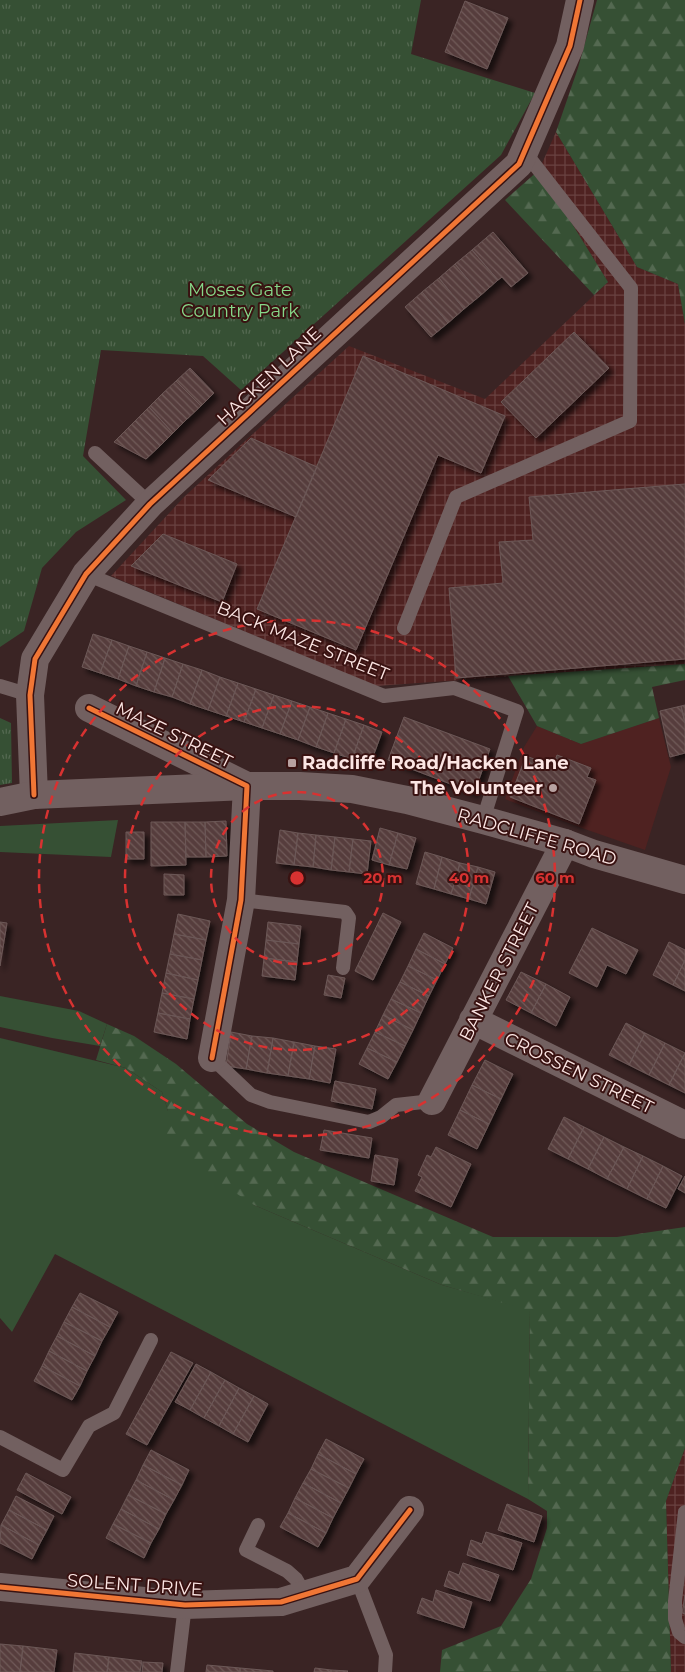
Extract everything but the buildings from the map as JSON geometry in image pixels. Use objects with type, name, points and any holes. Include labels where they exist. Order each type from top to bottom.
[{"type":"street","name":"HACKEN LANE","points":[[34,794],[30,695],[35,659],[86,574],[150,504],[519,164],[570,46],[580,0]]},
{"type":"street","name":"MAZE STREET","points":[[89,708],[247,786]]},
{"type":"street","name":"RADCLIFFE ROAD","points":[[0,802],[34,794],[247,786],[300,786],[352,789],[406,800],[484,820],[685,880]]},
{"type":"street","points":[[212,1058],[241,900],[247,786]]},
{"type":"street","name":"BANKER STREET","points":[[432,1102],[565,843]]},
{"type":"street","name":"CROSSEN STREET","points":[[473,1020],[685,1125]]},
{"type":"street","points":[[357,1579],[410,1510]]},
{"type":"street","name":"SOLENT DRIVE","points":[[0,1587],[185,1605],[281,1602],[357,1579]]},
{"type":"lane","points":[[404,628],[456,497],[630,421],[630,288],[524,151]]},
{"type":"lane","points":[[95,453],[150,504]]},
{"type":"lane","name":"BACK MAZE STREET","points":[[86,574],[384,696],[454,688],[516,711],[484,820]]},
{"type":"lane","points":[[0,686],[30,695]]},
{"type":"lane","points":[[241,900],[345,912],[349,918],[344,968]]},
{"type":"lane","points":[[212,1058],[251,1095],[270,1102],[369,1122],[381,1117],[396,1105],[432,1102]]},
{"type":"lane","points":[[0,1437],[63,1470],[89,1426],[114,1413],[151,1340]]},
{"type":"lane","points":[[685,1512],[675,1601],[675,1619],[679,1632],[685,1637]]},
{"type":"lane","points":[[258,1525],[246,1550],[287,1572],[296,1579],[305,1595]]},
{"type":"lane","points":[[357,1579],[386,1655],[385,1672]]},
{"type":"lane","points":[[177,1672],[185,1605]]},
{"type":"shaded area","points":[[556,132],[637,267],[678,284],[685,324],[685,664],[376,686],[111,576],[184,497],[349,346],[485,399],[608,282],[539,170]]},
{"type":"shaded area","points":[[659,718],[671,767],[645,850],[505,799],[524,747],[537,726],[581,744]]},
{"type":"shaded area","points":[[685,1448],[685,1672],[671,1672],[666,1501]]},
{"type":"green space","name":"Moses Gate Country Park","points":[[0,0],[421,0],[411,54],[535,93],[501,155],[241,390],[203,356],[101,350],[83,456],[126,500],[76,532],[42,568],[24,631],[0,647]]},
{"type":"green space","points":[[597,0],[685,0],[685,324],[678,284],[637,267],[556,132],[578,68]]},
{"type":"green space","points":[[539,170],[608,282],[594,295],[505,200]]},
{"type":"green space","points":[[685,664],[685,680],[652,687],[659,718],[581,744],[537,726],[508,676]]},
{"type":"green space","points":[[0,718],[11,723],[12,783],[0,785]]},
{"type":"green space","points":[[118,820],[111,857],[0,852],[0,826]]},
{"type":"green space","points":[[0,996],[79,1011],[107,1024],[100,1046],[0,1027]]},
{"type":"green space","points":[[107,1024],[134,1036],[176,1064],[247,1124],[294,1152],[493,1237],[617,1237],[685,1227],[685,1448],[666,1501],[671,1672],[440,1672],[442,1650],[501,1626],[531,1579],[547,1528],[547,1511],[528,1499],[530,1311],[442,1285],[254,1205],[167,1148],[157,1130],[168,1111],[162,1092],[126,1068],[96,1060]]},
{"type":"green space","points":[[0,1038],[126,1068],[162,1092],[168,1111],[254,1205],[442,1285],[530,1310],[528,1499],[55,1254],[12,1332],[0,1318]]},
{"type":"cycle path","points":[[34,795],[30,695],[35,659],[86,574],[150,504],[519,164],[570,46],[580,0]]},
{"type":"cycle path","points":[[89,708],[247,786],[241,900],[212,1058]]},
{"type":"cycle path","points":[[0,1587],[185,1605],[281,1602],[357,1579],[410,1510]]},
{"type":"place","name":"Radcliffe Road/Hacken Lane","points":[[292,763]]},
{"type":"place","name":"The Volunteer","points":[[553,788]]}]
